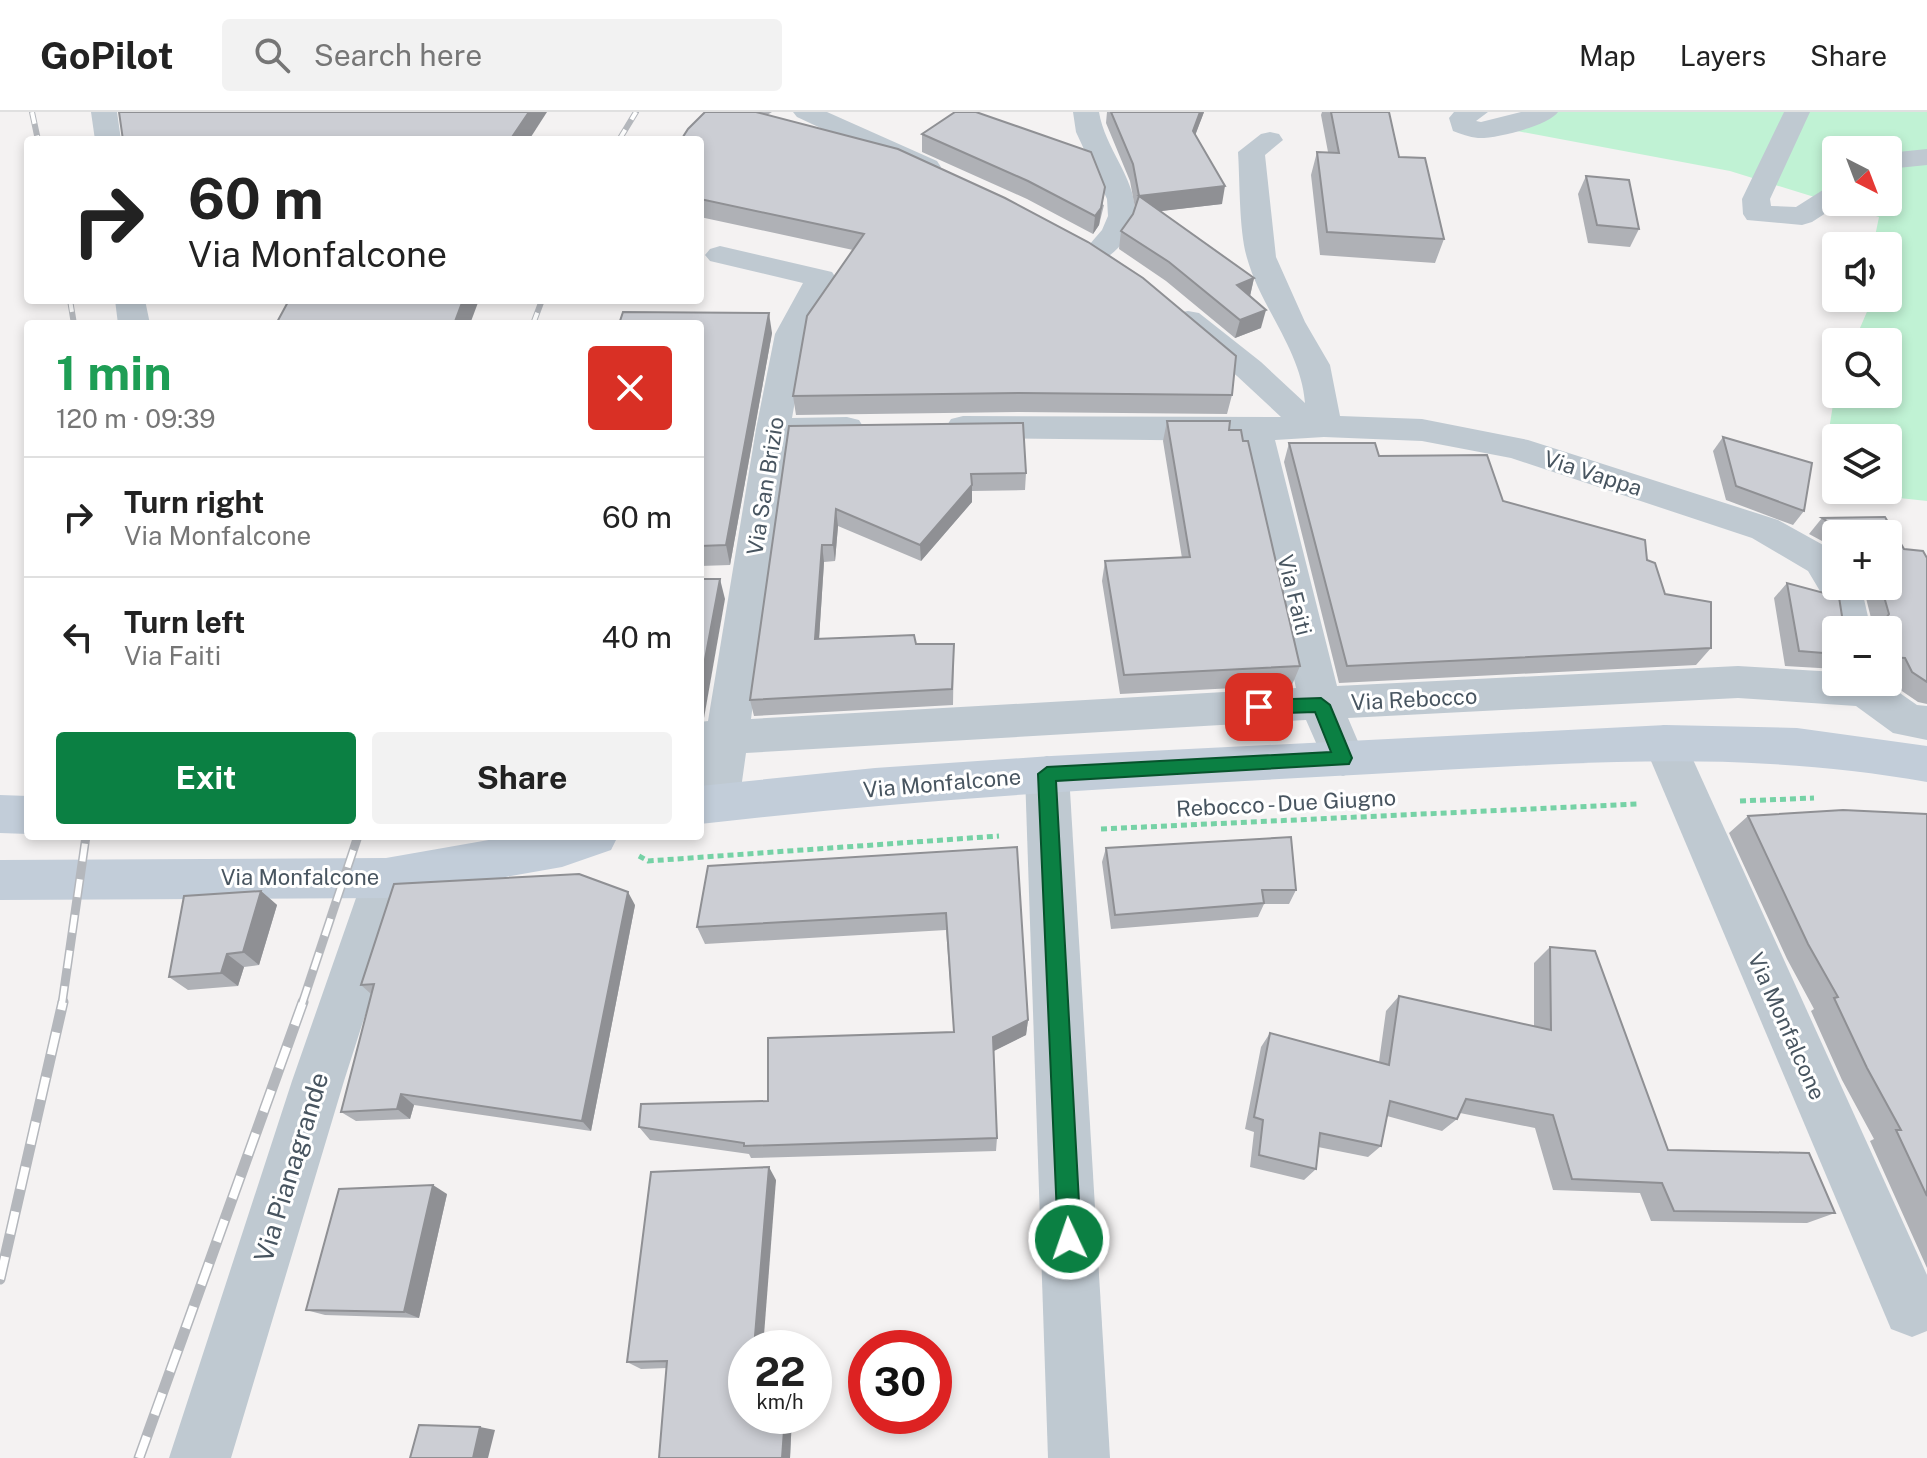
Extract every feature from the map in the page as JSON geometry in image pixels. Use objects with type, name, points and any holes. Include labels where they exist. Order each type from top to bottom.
[{"type":"main road","name":"Via Monfalcone","points":[[708,804],[1047,774],[1664,742],[1804,745],[1927,764]]},
{"type":"main road","points":[[0,814],[24,815]]},
{"type":"main road","name":"Via Monfalcone","points":[[0,880],[386,878],[562,847],[583,840]]},
{"type":"street","points":[[104,112],[107,136]]},
{"type":"street","points":[[806,112],[953,179]]},
{"type":"street","points":[[1070,237],[1109,259],[1113,238],[1124,211],[1119,189],[1086,132],[1086,112]]},
{"type":"street","points":[[1475,112],[1462,118],[1462,125],[1470,130],[1490,130],[1545,112]]},
{"type":"street","points":[[1797,112],[1756,199],[1757,214],[1802,216],[1822,203]]},
{"type":"street","points":[[1270,140],[1251,152],[1261,257],[1289,322],[1314,365],[1321,392],[1324,426]]},
{"type":"street","points":[[1902,160],[1927,157]]},
{"type":"street","name":"Via San Brizio","points":[[708,804],[732,582],[773,429],[791,334],[821,278],[720,255]]},
{"type":"street","name":"Via Vappa","points":[[1164,299],[1249,369],[1289,408],[1324,426]]},
{"type":"street","name":"Via Vappa","points":[[926,427],[1255,430],[1324,426],[1422,430],[1516,448],[1765,529],[1822,563]]},
{"type":"street","points":[[773,429],[880,428]]},
{"type":"street","name":"Via Faiti","points":[[1255,430],[1321,705],[1343,758]]},
{"type":"street","name":"Via Rebocco","points":[[714,738],[1042,717],[1738,682],[1822,685]]},
{"type":"street","name":"Via Rebocco","points":[[1877,696],[1908,721],[1927,723]]},
{"type":"street","name":"Via Monfalcone","points":[[1664,742],[1912,1308]]},
{"type":"street","points":[[1047,774],[1079,1458]]},
{"type":"street","name":"Via Pianagrande","points":[[200,1458],[318,1081],[386,878]]},
{"type":"path","name":"Rebocco - Due Giugno","points":[[648,861],[1050,832],[1506,808],[1825,798]]},
{"type":"green space","points":[[1522,112],[1927,112],[1927,501],[1902,498],[1902,424],[1830,424],[1832,408],[1902,408],[1902,328],[1860,328],[1867,312],[1902,312],[1902,232],[1876,232],[1879,217],[1876,216],[1902,216],[1902,136],[1822,136],[1822,199],[1730,171],[1517,131]]},
{"type":"building","points":[[119,112],[529,112],[513,136],[122,136]]},
{"type":"building","points":[[705,112],[756,112],[898,149],[1005,198],[1088,242],[1143,278],[1236,356],[1232,395],[1020,393],[793,396],[807,316],[864,234],[704,200],[704,136],[684,136]]},
{"type":"building","points":[[955,112],[976,112],[1091,152],[1105,187],[1101,208],[1095,216],[1028,181],[922,134]]},
{"type":"building","points":[[1111,112],[1200,112],[1193,131],[1225,186],[1139,196],[1133,164]]},
{"type":"building","points":[[1331,112],[1389,112],[1399,157],[1425,158],[1444,239],[1327,232],[1317,152],[1339,153]]},
{"type":"building","points":[[1586,176],[1629,180],[1639,229],[1597,225]]},
{"type":"building","points":[[1139,196],[1254,278],[1237,285],[1266,310],[1240,320],[1169,262],[1121,231],[1133,214]]},
{"type":"building","points":[[287,304],[462,304],[456,320],[278,320]]},
{"type":"building","points":[[623,312],[769,313],[726,545],[704,546],[704,320],[620,320]]},
{"type":"building","points":[[1167,421],[1230,421],[1229,430],[1241,430],[1243,441],[1248,441],[1300,666],[1124,675],[1105,561],[1190,557]]},
{"type":"building","points":[[1023,423],[1026,473],[971,474],[972,485],[920,545],[836,509],[833,545],[822,545],[815,639],[914,635],[916,644],[954,644],[952,689],[750,700],[789,426]]},
{"type":"building","points":[[1723,437],[1812,463],[1804,511],[1736,486]]},
{"type":"building","points":[[1289,443],[1375,443],[1379,456],[1487,455],[1503,501],[1645,540],[1647,560],[1655,563],[1665,594],[1711,602],[1711,648],[1347,666]]},
{"type":"building","points":[[1885,517],[1887,520],[1825,520],[1822,518]]},
{"type":"building","points":[[1902,546],[1904,549],[1923,551],[1927,558],[1927,682],[1912,672],[1902,658],[1902,616],[1888,616],[1885,600],[1902,600]]},
{"type":"building","points":[[704,579],[720,579],[704,665]]},
{"type":"building","points":[[1787,583],[1822,592],[1822,600],[1839,600],[1842,616],[1822,616],[1822,653],[1799,651]]},
{"type":"building","points":[[1843,810],[1927,814],[1927,1196],[1896,1130],[1901,1130],[1867,1068],[1834,998],[1838,997],[1808,944],[1748,816]]},
{"type":"building","points":[[1291,837],[1296,890],[1262,890],[1264,903],[1115,915],[1106,848]]},
{"type":"building","points":[[1017,847],[1028,1020],[993,1037],[997,1138],[744,1146],[744,1143],[639,1127],[641,1104],[768,1101],[768,1038],[954,1032],[946,913],[697,927],[708,866]]},
{"type":"building","points":[[579,874],[628,892],[582,1121],[401,1094],[397,1109],[341,1112],[374,984],[361,985],[394,884]]},
{"type":"building","points":[[261,891],[243,952],[227,954],[221,973],[169,977],[184,896]]},
{"type":"building","points":[[1550,947],[1595,951],[1668,1150],[1809,1153],[1835,1213],[1674,1211],[1662,1183],[1572,1179],[1553,1115],[1466,1099],[1457,1119],[1390,1101],[1381,1146],[1320,1133],[1316,1169],[1259,1155],[1263,1120],[1254,1117],[1270,1033],[1389,1065],[1399,996],[1551,1030]]},
{"type":"building","points":[[769,1167],[755,1330],[728,1330],[728,1434],[784,1434],[782,1458],[659,1458],[667,1361],[627,1362],[651,1172]]},
{"type":"building","points":[[433,1185],[404,1312],[306,1310],[339,1189]]},
{"type":"building","points":[[419,1425],[480,1427],[473,1458],[410,1458]]},
{"type":"railway","points":[[32,112],[37,136]]},
{"type":"railway","points":[[621,136],[636,112]]},
{"type":"railway","points":[[71,304],[73,320]]},
{"type":"railway","points":[[534,320],[540,304]]},
{"type":"railway","points":[[62,1004],[85,840]]},
{"type":"railway","points":[[302,1004],[357,840]]},
{"type":"railway","points":[[0,1279],[63,1002]]},
{"type":"railway","points":[[139,1458],[303,1002]]},
{"type":"route","points":[[1069,1239],[1047,774],[1343,758],[1321,705],[1259,707]]}]
